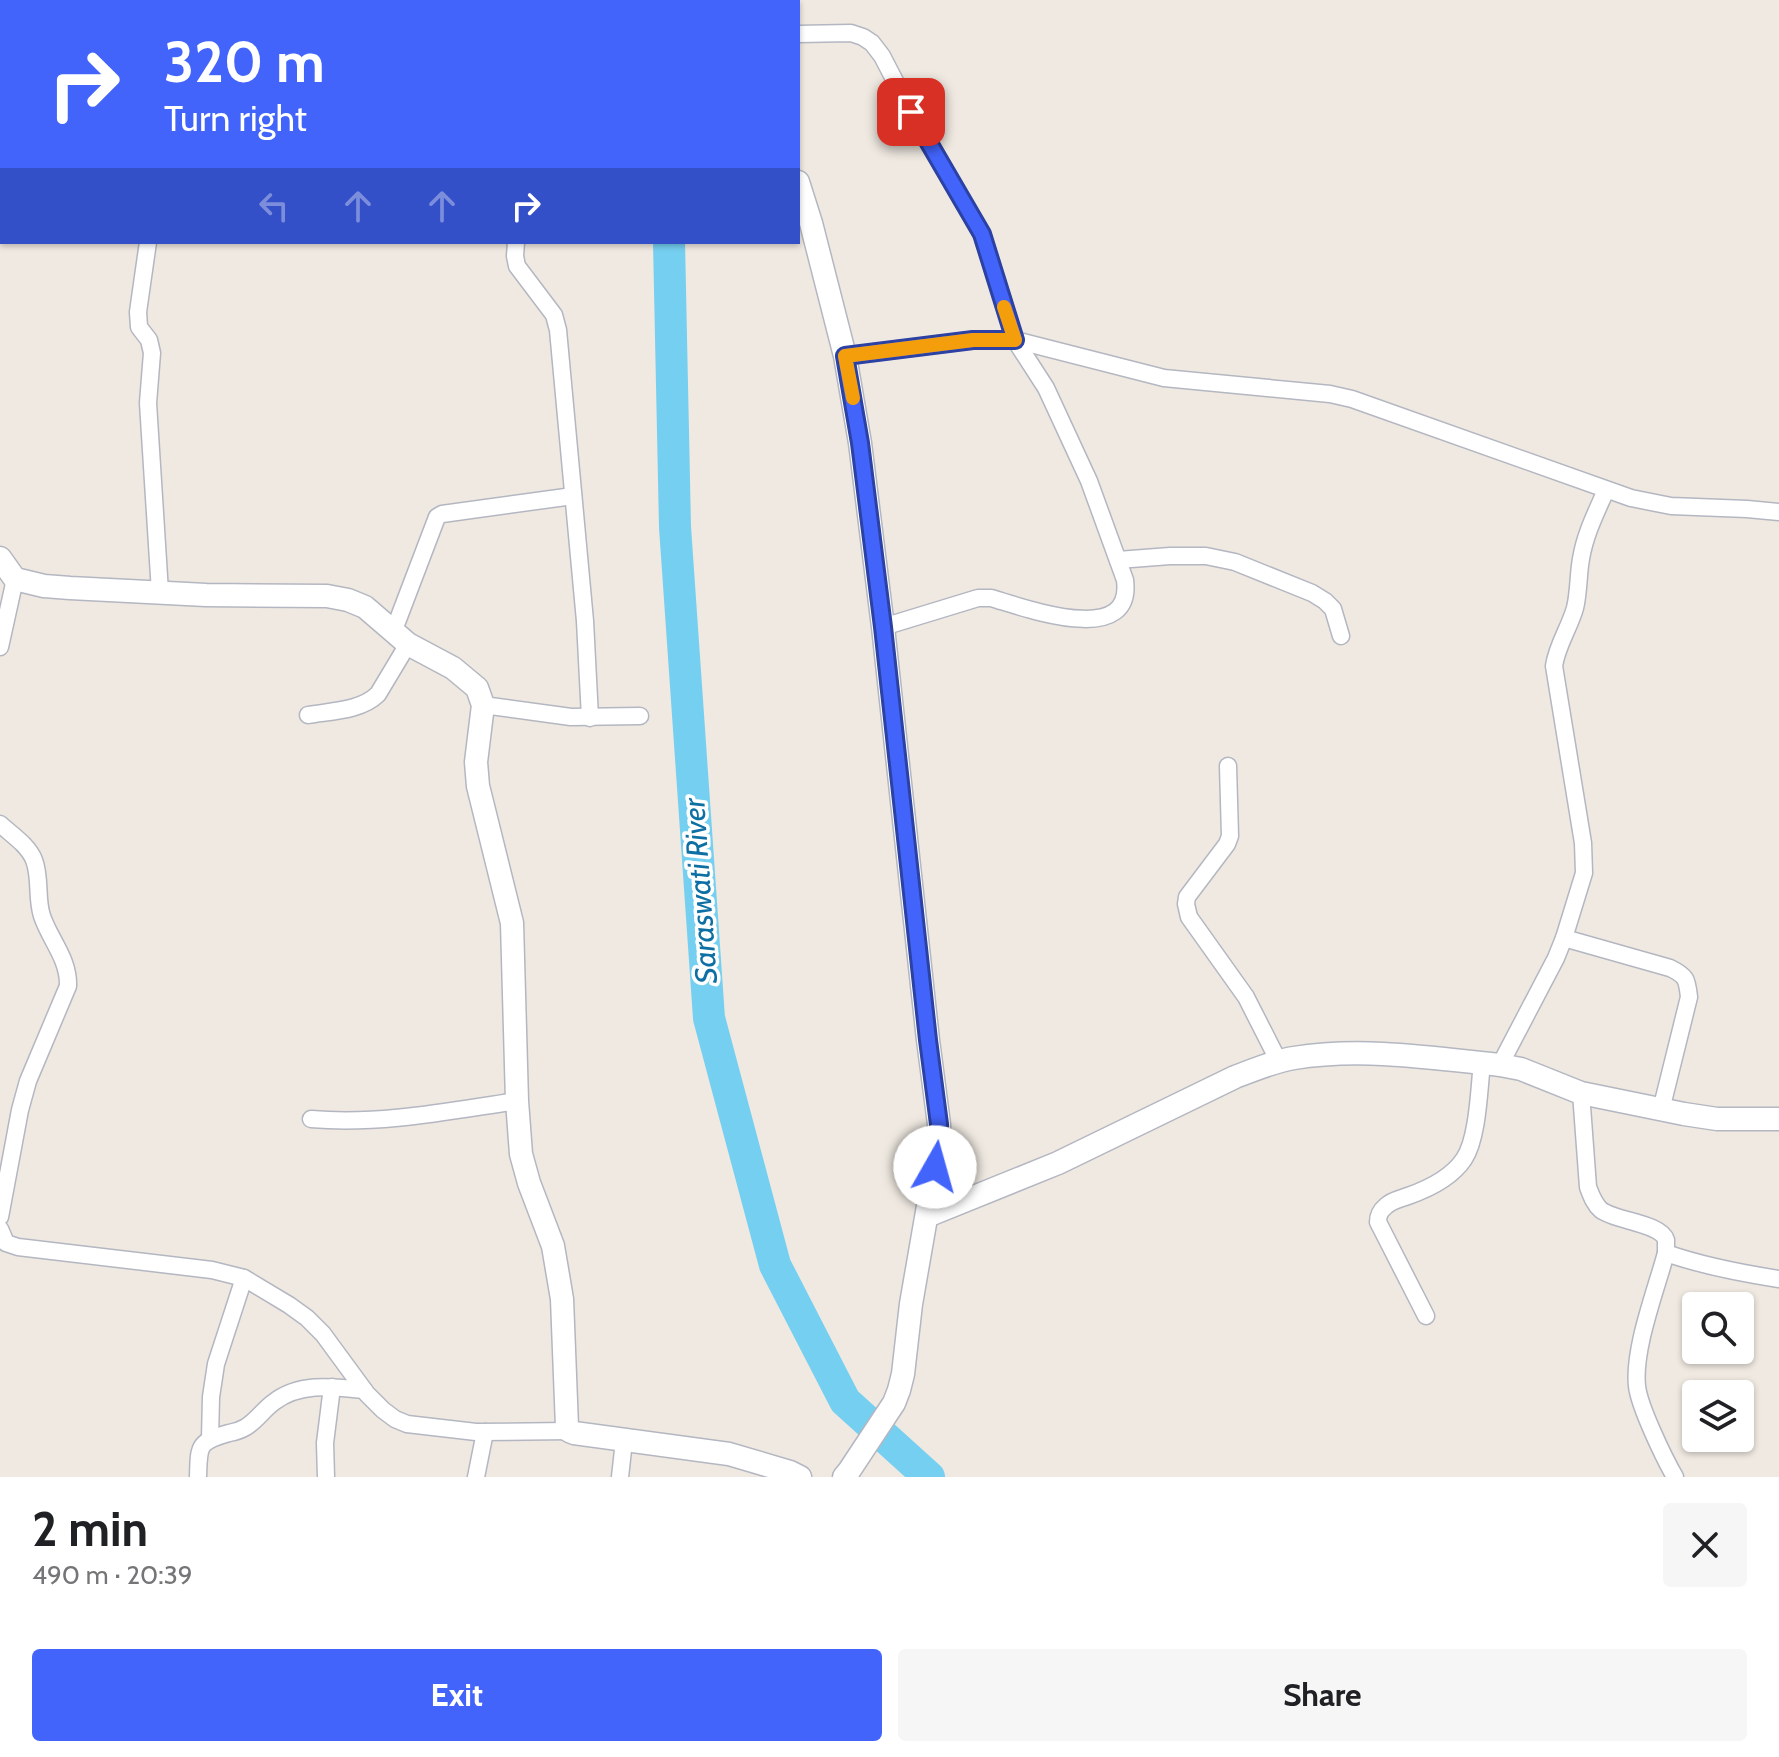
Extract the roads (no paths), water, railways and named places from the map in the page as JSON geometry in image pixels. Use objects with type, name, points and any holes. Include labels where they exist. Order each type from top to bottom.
[{"type":"street","points":[[800,34],[851,33],[872,43],[882,56],[982,234],[1015,340],[1046,388],[1089,481],[1125,580],[1126,591],[1120,608],[1101,617],[1070,619],[991,598],[968,600],[883,627]]},
{"type":"street","points":[[800,188],[845,356],[860,443],[939,1124],[939,1143],[911,1304],[903,1374],[894,1403],[846,1474]]},
{"type":"street","points":[[148,244],[138,312],[139,327],[149,340],[152,353],[148,403],[160,592]]},
{"type":"street","points":[[516,244],[517,266],[557,322],[588,653],[590,718]]},
{"type":"street","points":[[845,356],[973,340],[1015,340],[1164,378],[1330,394],[1352,399],[1606,490],[1662,505],[1779,512]]},
{"type":"street","points":[[1426,1316],[1378,1222],[1378,1215],[1392,1202],[1449,1176],[1463,1161],[1473,1138],[1491,1064],[1542,988],[1564,938],[1584,873],[1585,857],[1554,666],[1576,604],[1585,536],[1606,490]]},
{"type":"street","points":[[308,715],[358,706],[378,694],[401,637],[437,517],[573,496]]},
{"type":"street","points":[[1118,560],[1170,556],[1219,558],[1235,562],[1325,601],[1333,609],[1341,636]]},
{"type":"street","points":[[0,558],[15,579],[44,586],[221,596],[327,596],[348,600],[365,607],[401,637],[453,668],[477,688],[483,705],[477,773],[512,923],[521,1154],[553,1246],[560,1281],[569,1431]]},
{"type":"street","points":[[0,647],[15,579]]},
{"type":"street","points":[[483,705],[590,718],[640,716]]},
{"type":"street","points":[[1228,766],[1230,836],[1187,897],[1187,911],[1246,997],[1279,1062]]},
{"type":"street","points":[[0,824],[28,850],[35,862],[42,917],[69,975],[68,986],[28,1081],[0,1217]]},
{"type":"street","points":[[1564,938],[1670,968],[1686,979],[1689,997],[1661,1110]]},
{"type":"street","points":[[927,1216],[1058,1163],[1235,1077],[1292,1058],[1317,1055],[1363,1053],[1491,1064],[1521,1069],[1581,1093],[1661,1110],[1717,1119],[1779,1119]]},
{"type":"street","points":[[1581,1093],[1588,1187],[1592,1199],[1610,1215],[1652,1228],[1662,1234],[1666,1241],[1666,1253],[1639,1349],[1637,1386],[1639,1400],[1675,1477]]},
{"type":"street","points":[[311,1119],[395,1119],[517,1101]]},
{"type":"street","points":[[0,1233],[6,1243],[18,1247],[212,1270],[244,1278],[307,1318],[323,1334],[364,1390],[383,1410],[407,1424],[460,1432],[569,1431],[729,1454],[800,1477]]},
{"type":"street","points":[[1666,1253],[1719,1270],[1779,1279]]},
{"type":"street","points":[[210,1438],[216,1364],[244,1278]]},
{"type":"street","points":[[198,1477],[201,1447],[210,1438],[246,1427],[276,1400],[289,1393],[315,1387],[364,1390]]},
{"type":"street","points":[[326,1477],[325,1443],[332,1387]]},
{"type":"street","points":[[476,1477],[485,1432]]},
{"type":"street","points":[[620,1477],[624,1441]]},
{"type":"waterway","name":"Saraswati River","points":[[669,244],[675,527],[709,1018],[775,1265],[845,1401],[929,1477]]}]
